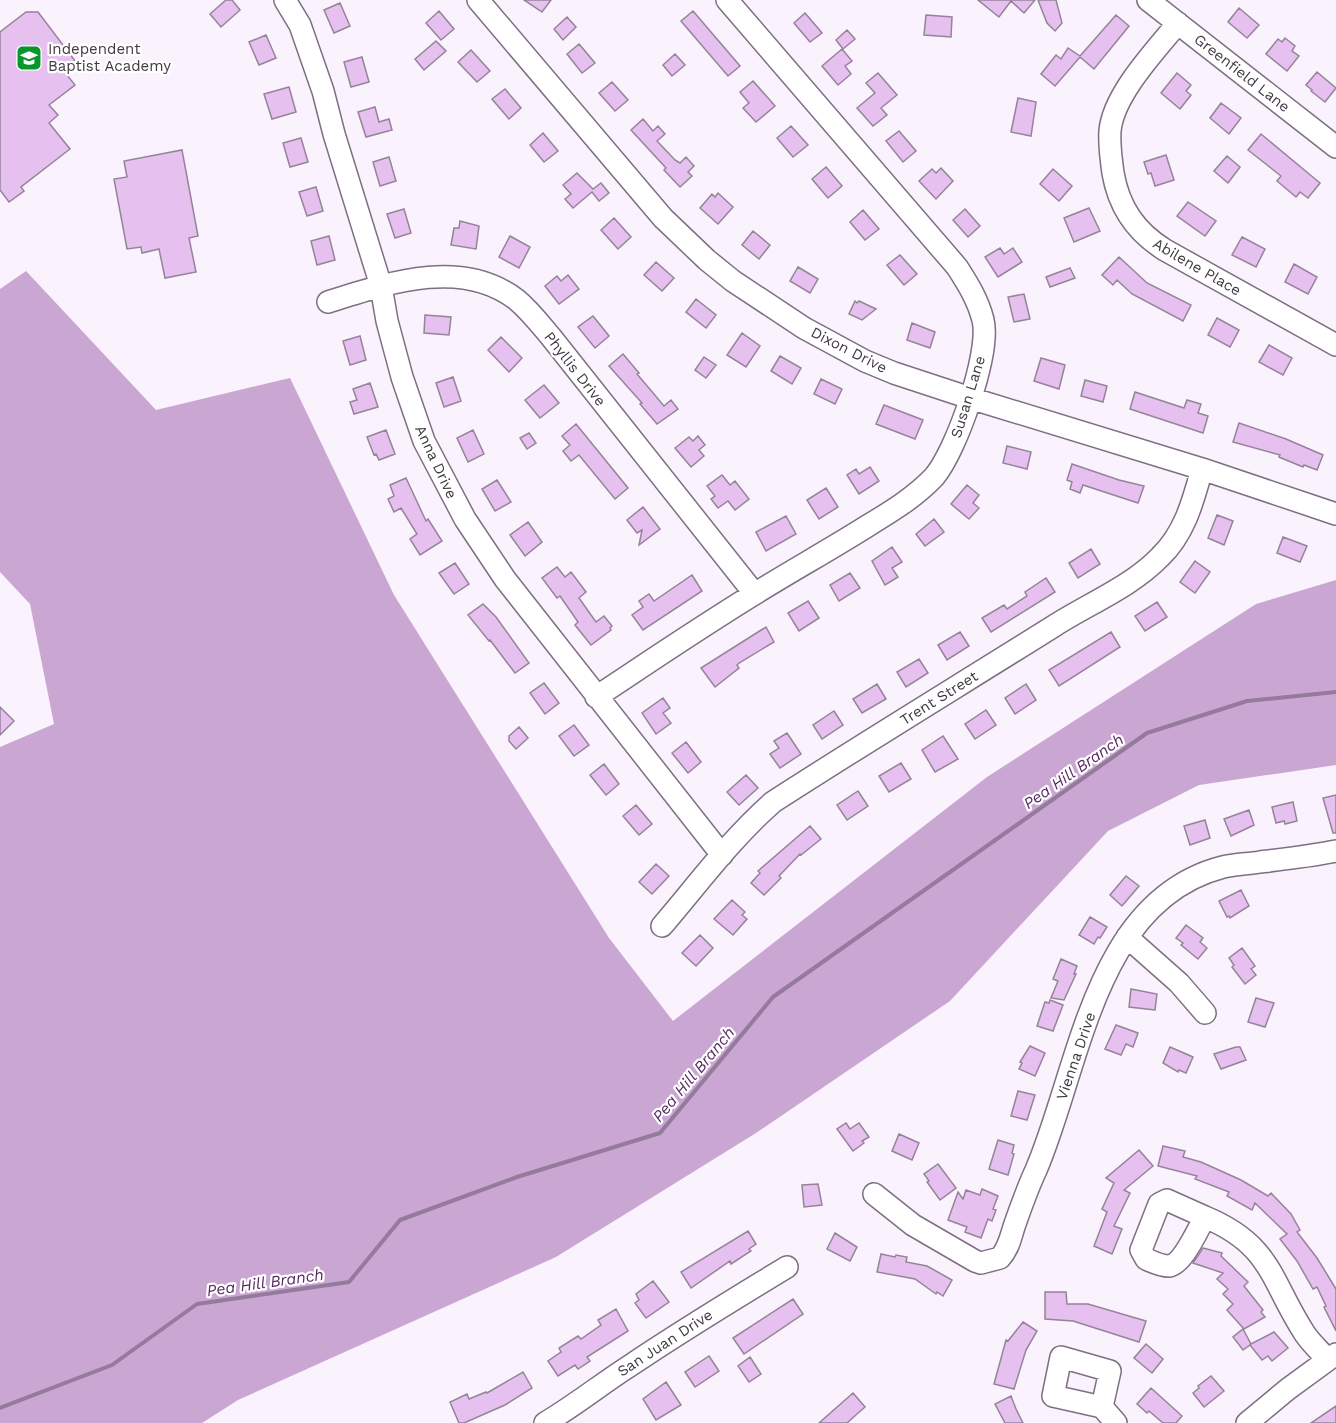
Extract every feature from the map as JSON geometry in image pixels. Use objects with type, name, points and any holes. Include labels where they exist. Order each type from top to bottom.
[{"type":"street","name":"Anna Drive","points":[[285,0],[300,25],[323,91],[381,286],[387,321],[424,441],[451,496],[505,579],[722,855]]},
{"type":"street","name":"Dixon Drive","points":[[478,0],[663,218],[716,267],[768,305],[855,356],[894,373],[969,399],[1335,510]]},
{"type":"street","name":"Susan Lane","points":[[596,697],[754,594],[903,504],[920,490],[935,476],[948,457],[960,432],[982,354],[985,337],[983,321],[973,291],[957,267],[727,0]]},
{"type":"street","name":"Greenfield Lane","points":[[1148,0],[1336,147]]},
{"type":"street","name":"Abilene Place","points":[[1178,23],[1140,68],[1119,105],[1110,129],[1115,182],[1128,216],[1148,239],[1165,250],[1336,345]]},
{"type":"street","name":"Phyllis Drive","points":[[328,302],[381,286],[457,276],[484,282],[515,298],[527,308],[551,337],[754,594]]},
{"type":"street","name":"Trent Street","points":[[662,926],[754,819],[773,802],[1073,613],[1129,582],[1160,558],[1178,537],[1186,521],[1202,469]]},
{"type":"street","name":"Vienna Drive","points":[[874,1194],[913,1225],[969,1258],[981,1263],[1000,1258],[1009,1244],[1028,1187],[1041,1159],[1081,1036],[1108,971],[1127,937],[1145,914],[1177,887],[1223,867],[1336,851]]},
{"type":"street","points":[[1127,937],[1179,983],[1205,1013]]},
{"type":"street","points":[[1205,1217],[1227,1226],[1258,1252],[1306,1335],[1331,1356],[1247,1423]]},
{"type":"street","name":"San Juan Drive","points":[[545,1423],[577,1414],[620,1372],[787,1266]]},
{"type":"street","points":[[1102,1407],[1116,1423]]},
{"type":"shaded area","points":[[26,271],[156,410],[290,378],[394,595],[609,938],[673,1021],[987,777],[1256,604],[1336,580],[1336,765],[1199,785],[1108,831],[950,1001],[756,1133],[556,1257],[238,1400],[202,1423],[0,1423],[0,747],[54,724],[30,604],[0,572],[0,289]]},
{"type":"building","points":[[226,0],[232,0],[240,10],[221,27],[210,14]]},
{"type":"building","points":[[524,0],[551,0],[542,12]]},
{"type":"building","points":[[978,0],[1035,0],[1024,13],[1011,1],[999,17]]},
{"type":"building","points":[[1038,0],[1056,0],[1062,23],[1055,31],[1047,23]]},
{"type":"building","points":[[340,3],[350,26],[334,33],[324,10]]},
{"type":"building","points":[[1239,8],[1259,25],[1247,38],[1228,22]]},
{"type":"building","points":[[439,11],[454,29],[441,40],[426,23]]},
{"type":"building","points":[[693,11],[740,66],[728,76],[681,21]]},
{"type":"building","points":[[26,12],[38,12],[79,66],[67,75],[75,85],[49,105],[58,115],[49,123],[70,149],[21,187],[24,191],[9,202],[0,190],[0,32]]},
{"type":"building","points":[[805,13],[822,33],[810,42],[794,23]]},
{"type":"building","points":[[926,15],[952,17],[951,37],[924,35]]},
{"type":"building","points":[[1116,15],[1129,26],[1094,69],[1080,57],[1055,86],[1041,74],[1056,55],[1061,59],[1068,48],[1080,56]]},
{"type":"building","points":[[567,17],[576,27],[563,40],[554,29]]},
{"type":"building","points":[[847,30],[855,39],[843,49],[836,40]]},
{"type":"building","points":[[266,35],[276,58],[259,65],[249,42]]},
{"type":"building","points":[[1285,38],[1295,46],[1292,51],[1299,56],[1287,71],[1266,54],[1278,39],[1282,42]]},
{"type":"building","points":[[436,41],[446,51],[424,70],[415,59]]},
{"type":"building","points":[[579,44],[595,63],[582,73],[567,54]]},
{"type":"building","points":[[842,49],[852,61],[845,66],[851,74],[838,85],[822,66]]},
{"type":"building","points":[[471,50],[490,71],[477,82],[458,62]]},
{"type":"building","points":[[675,54],[685,65],[672,76],[663,65]]},
{"type":"building","points":[[362,57],[369,82],[351,87],[344,62]]},
{"type":"building","points":[[1317,72],[1336,88],[1325,102],[1306,85]]},
{"type":"building","points":[[878,73],[897,95],[881,108],[887,115],[873,126],[857,108],[875,93],[866,83]]},
{"type":"building","points":[[1177,73],[1191,85],[1186,91],[1191,95],[1180,109],[1161,93]]},
{"type":"building","points":[[753,81],[775,106],[756,122],[743,108],[749,103],[740,92]]},
{"type":"building","points":[[612,82],[628,100],[615,111],[599,93]]},
{"type":"building","points":[[289,87],[296,112],[272,119],[264,94]]},
{"type":"building","points":[[505,89],[521,108],[509,119],[492,99]]},
{"type":"building","points":[[1018,98],[1036,102],[1031,136],[1011,132]]},
{"type":"building","points":[[1221,103],[1241,118],[1229,134],[1210,118]]},
{"type":"building","points":[[375,107],[379,122],[389,119],[392,130],[366,137],[358,112]]},
{"type":"building","points":[[643,119],[653,131],[658,126],[665,134],[657,141],[675,160],[680,163],[686,157],[694,166],[688,172],[692,176],[680,187],[631,130]]},
{"type":"building","points":[[791,126],[808,145],[793,157],[777,138]]},
{"type":"building","points":[[899,131],[916,151],[903,162],[886,141]]},
{"type":"building","points":[[543,133],[558,151],[544,162],[530,145]]},
{"type":"building","points":[[1261,134],[1320,183],[1308,198],[1300,192],[1296,197],[1277,181],[1281,176],[1248,150]]},
{"type":"building","points":[[301,138],[308,162],[290,167],[283,143]]},
{"type":"building","points":[[182,150],[198,236],[189,238],[196,272],[165,278],[159,249],[142,253],[141,247],[127,249],[114,179],[127,177],[124,161]]},
{"type":"building","points":[[1166,155],[1174,180],[1155,186],[1144,162]]},
{"type":"building","points":[[1227,156],[1240,167],[1228,183],[1214,171]]},
{"type":"building","points":[[389,157],[396,181],[380,186],[373,162]]},
{"type":"building","points":[[826,167],[842,186],[828,198],[812,179]]},
{"type":"building","points":[[941,168],[953,181],[936,199],[919,181],[932,169],[936,173]]},
{"type":"building","points":[[1053,169],[1072,186],[1059,201],[1040,184]]},
{"type":"building","points":[[577,173],[593,189],[601,183],[609,193],[599,201],[592,192],[573,208],[565,199],[571,194],[563,185]]},
{"type":"building","points":[[316,187],[323,211],[307,216],[299,192]]},
{"type":"building","points":[[718,193],[733,207],[718,224],[700,208],[712,194],[715,197]]},
{"type":"building","points":[[1188,202],[1216,221],[1205,236],[1177,216]]},
{"type":"building","points":[[1089,208],[1100,231],[1074,242],[1064,218]]},
{"type":"building","points":[[404,209],[411,233],[395,238],[387,214]]},
{"type":"building","points":[[965,209],[980,226],[968,237],[953,220]]},
{"type":"building","points":[[863,210],[879,229],[865,240],[850,222]]},
{"type":"building","points":[[614,218],[631,237],[618,249],[601,230]]},
{"type":"building","points":[[460,221],[479,226],[476,249],[451,245],[454,228],[459,228]]},
{"type":"building","points":[[753,231],[770,245],[759,259],[742,245]]},
{"type":"building","points":[[329,236],[335,260],[317,265],[311,241]]},
{"type":"building","points":[[510,236],[530,247],[519,268],[499,257]]},
{"type":"building","points":[[1242,237],[1265,249],[1256,267],[1232,255]]},
{"type":"building","points":[[1000,248],[1004,254],[1013,248],[1022,262],[998,277],[985,257]]},
{"type":"building","points":[[900,255],[917,274],[904,285],[887,265]]},
{"type":"building","points":[[1119,257],[1147,283],[1191,305],[1183,321],[1132,294],[1117,280],[1113,285],[1102,275]]},
{"type":"building","points":[[656,262],[674,278],[662,291],[644,275]]},
{"type":"building","points":[[1294,264],[1317,277],[1308,294],[1285,282]]},
{"type":"building","points":[[798,267],[818,279],[810,293],[790,281]]},
{"type":"building","points":[[1070,268],[1075,278],[1050,287],[1046,277]]},
{"type":"building","points":[[568,275],[579,289],[559,304],[545,286],[557,276],[561,281]]},
{"type":"building","points":[[1024,294],[1030,319],[1014,322],[1008,297]]},
{"type":"building","points":[[696,299],[716,315],[706,328],[686,312]]},
{"type":"building","points":[[855,301],[876,309],[862,320],[849,314]]},
{"type":"building","points":[[425,315],[451,317],[449,335],[424,333]]},
{"type":"building","points":[[593,316],[609,336],[595,348],[578,327]]},
{"type":"building","points":[[1217,318],[1239,330],[1230,347],[1208,335]]},
{"type":"building","points":[[912,323],[935,332],[930,348],[907,340]]},
{"type":"building","points":[[742,333],[760,346],[746,367],[727,355]]},
{"type":"building","points":[[360,336],[366,360],[350,365],[343,341]]},
{"type":"building","points":[[501,337],[522,358],[509,372],[488,350]]},
{"type":"building","points":[[1269,345],[1292,358],[1283,375],[1259,362]]},
{"type":"building","points":[[623,354],[664,406],[671,400],[678,409],[657,424],[640,404],[642,403],[609,366]]},
{"type":"building","points":[[780,356],[801,368],[792,384],[771,371]]},
{"type":"building","points":[[704,357],[716,365],[706,378],[695,370]]},
{"type":"building","points":[[1041,358],[1065,365],[1059,389],[1034,381]]},
{"type":"building","points":[[453,377],[461,401],[444,407],[436,383]]},
{"type":"building","points":[[821,379],[842,389],[835,404],[814,394]]},
{"type":"building","points":[[1085,380],[1107,386],[1103,402],[1081,396]]},
{"type":"building","points":[[370,383],[378,407],[354,414],[350,402],[357,400],[353,389]]},
{"type":"building","points":[[544,385],[559,403],[540,418],[525,400]]},
{"type":"building","points":[[1135,392],[1184,408],[1187,400],[1201,404],[1198,413],[1208,416],[1203,433],[1130,409]]},
{"type":"building","points":[[884,405],[923,420],[915,439],[876,424]]},
{"type":"building","points":[[1239,423],[1323,455],[1317,470],[1304,465],[1303,467],[1279,457],[1280,455],[1233,442]]},
{"type":"building","points":[[576,424],[628,488],[615,499],[579,455],[571,461],[563,451],[570,445],[562,436]]},
{"type":"building","points":[[386,430],[395,454],[379,460],[376,454],[374,455],[367,437]]},
{"type":"building","points":[[473,430],[484,454],[468,462],[457,438]]},
{"type":"building","points":[[529,433],[536,443],[527,449],[520,438]]},
{"type":"building","points":[[698,436],[705,445],[699,450],[704,456],[691,467],[675,448],[689,437],[693,441]]},
{"type":"building","points":[[1007,446],[1031,452],[1027,469],[1003,463]]},
{"type":"building","points":[[1072,464],[1144,486],[1138,503],[1083,485],[1080,493],[1070,489],[1072,482],[1067,480]]},
{"type":"building","points":[[870,467],[879,481],[859,494],[847,475],[856,469],[859,474]]},
{"type":"building","points":[[722,475],[730,485],[735,481],[749,499],[735,510],[728,501],[718,508],[711,499],[715,496],[707,486]]},
{"type":"building","points":[[406,478],[426,521],[428,519],[442,541],[420,555],[410,539],[417,534],[401,508],[394,512],[388,499],[394,496],[390,485]]},
{"type":"building","points":[[497,480],[511,502],[495,511],[482,489]]},
{"type":"building","points":[[967,485],[979,495],[973,503],[979,508],[969,519],[951,504]]},
{"type":"building","points":[[826,488],[838,507],[819,519],[807,500]]},
{"type":"building","points":[[643,507],[660,529],[639,545],[642,530],[637,533],[627,520]]},
{"type":"building","points":[[1217,515],[1233,521],[1224,545],[1208,538]]},
{"type":"building","points":[[786,516],[796,534],[766,551],[756,532]]},
{"type":"building","points":[[934,519],[944,532],[925,546],[916,534]]},
{"type":"building","points":[[528,522],[542,542],[525,556],[510,535]]},
{"type":"building","points":[[1283,537],[1307,546],[1300,562],[1277,553]]},
{"type":"building","points":[[892,547],[902,562],[892,568],[898,577],[885,585],[872,561]]},
{"type":"building","points":[[1091,549],[1100,564],[1078,578],[1069,563]]},
{"type":"building","points":[[1195,561],[1210,572],[1195,593],[1180,582]]},
{"type":"building","points":[[455,563],[469,584],[454,594],[439,573]]},
{"type":"building","points":[[557,567],[565,577],[571,572],[586,592],[579,598],[596,622],[604,616],[612,626],[611,630],[591,645],[575,625],[578,622],[560,596],[557,598],[542,578]]},
{"type":"building","points":[[850,573],[860,588],[839,601],[830,585]]},
{"type":"building","points":[[692,575],[702,591],[643,630],[632,615],[643,607],[639,601],[649,594],[654,601]]},
{"type":"building","points":[[1046,578],[1055,592],[991,632],[982,618],[1004,605],[1007,609],[1027,596],[1025,592]]},
{"type":"building","points":[[808,601],[819,618],[799,631],[788,613]]},
{"type":"building","points":[[1157,602],[1167,617],[1145,631],[1135,616]]},
{"type":"building","points":[[483,604],[496,617],[529,663],[515,673],[468,615]]},
{"type":"building","points":[[766,627],[774,642],[739,663],[737,665],[739,668],[715,687],[701,668]]},
{"type":"building","points":[[960,632],[969,646],[947,660],[938,645]]},
{"type":"building","points":[[1111,632],[1120,647],[1059,686],[1049,670]]},
{"type":"building","points":[[919,659],[928,673],[906,687],[897,672]]},
{"type":"building","points":[[544,683],[559,703],[545,714],[530,693]]},
{"type":"building","points":[[877,684],[886,699],[862,713],[853,699]]},
{"type":"building","points":[[1026,684],[1036,700],[1015,714],[1005,698]]},
{"type":"building","points":[[663,698],[670,708],[663,713],[671,723],[656,734],[642,713]]},
{"type":"building","points":[[0,707],[14,721],[0,735]]},
{"type":"building","points":[[986,710],[996,725],[975,739],[965,724]]},
{"type":"building","points":[[834,711],[843,725],[822,739],[813,725]]},
{"type":"building","points":[[574,725],[589,745],[574,756],[559,736]]},
{"type":"building","points":[[519,727],[528,738],[516,749],[509,741],[509,736]]},
{"type":"building","points":[[787,733],[801,754],[780,768],[770,754],[779,748],[774,741]]},
{"type":"building","points":[[943,736],[958,759],[935,772],[922,750]]},
{"type":"building","points":[[686,742],[701,762],[688,773],[672,753]]},
{"type":"building","points":[[901,763],[911,779],[889,792],[879,776]]},
{"type":"building","points":[[604,764],[619,784],[606,795],[590,775]]},
{"type":"building","points":[[746,775],[758,788],[739,805],[727,792]]},
{"type":"building","points":[[858,791],[868,806],[847,820],[837,805]]},
{"type":"building","points":[[1336,795],[1336,833],[1333,833],[1323,798]]},
{"type":"building","points":[[1293,802],[1297,821],[1285,824],[1284,821],[1276,823],[1272,807]]},
{"type":"building","points":[[636,805],[652,824],[639,835],[623,816]]},
{"type":"building","points":[[1249,810],[1254,825],[1231,836],[1224,819]]},
{"type":"building","points":[[1205,820],[1210,838],[1190,845],[1184,826]]},
{"type":"building","points":[[810,826],[821,839],[800,854],[764,895],[751,883],[760,873],[758,871]]},
{"type":"building","points":[[656,864],[669,876],[652,894],[639,882]]},
{"type":"building","points":[[1126,876],[1139,886],[1122,906],[1110,895]]},
{"type":"building","points":[[1241,890],[1249,906],[1230,918],[1227,917],[1219,901]]},
{"type":"building","points":[[732,900],[745,912],[742,915],[747,919],[733,935],[714,919]]},
{"type":"building","points":[[1090,917],[1107,927],[1094,944],[1079,935]]},
{"type":"building","points":[[1186,925],[1203,938],[1200,942],[1207,948],[1198,959],[1176,938]]},
{"type":"building","points":[[700,935],[713,948],[696,966],[682,953]]},
{"type":"building","points":[[1242,948],[1255,966],[1251,969],[1256,975],[1245,984],[1232,967],[1234,965],[1229,958]]},
{"type":"building","points":[[1061,959],[1077,966],[1074,974],[1076,974],[1064,1000],[1051,998],[1058,981],[1053,979]]},
{"type":"building","points":[[1131,989],[1157,994],[1155,1010],[1129,1007]]},
{"type":"building","points":[[1256,998],[1274,1003],[1265,1027],[1248,1022]]},
{"type":"building","points":[[1050,1000],[1063,1005],[1053,1031],[1037,1026],[1045,1002],[1049,1003]]},
{"type":"building","points":[[1116,1025],[1138,1033],[1133,1047],[1126,1044],[1121,1055],[1105,1049]]},
{"type":"building","points":[[1030,1046],[1045,1053],[1035,1076],[1019,1069],[1022,1063],[1020,1062]]},
{"type":"building","points":[[1170,1047],[1193,1057],[1186,1073],[1179,1070],[1178,1072],[1163,1063]]},
{"type":"building","points":[[1240,1047],[1246,1060],[1221,1069],[1214,1054]]},
{"type":"building","points":[[1018,1091],[1035,1095],[1027,1120],[1011,1116]]},
{"type":"building","points":[[846,1123],[850,1129],[859,1123],[869,1137],[853,1151],[837,1129]]},
{"type":"building","points":[[899,1134],[919,1143],[912,1160],[892,1151]]},
{"type":"building","points":[[998,1140],[1014,1145],[1008,1175],[989,1169]]},
{"type":"building","points":[[1163,1146],[1185,1151],[1183,1157],[1201,1162],[1241,1180],[1268,1196],[1271,1193],[1291,1214],[1300,1230],[1297,1232],[1317,1258],[1336,1289],[1336,1331],[1317,1287],[1313,1289],[1297,1261],[1280,1239],[1287,1234],[1255,1203],[1252,1210],[1227,1196],[1229,1192],[1195,1179],[1197,1176],[1158,1166]]},
{"type":"building","points":[[1139,1150],[1153,1166],[1124,1190],[1130,1193],[1114,1226],[1122,1229],[1112,1254],[1094,1246],[1107,1212],[1102,1209],[1114,1183],[1106,1178]]},
{"type":"building","points":[[938,1164],[956,1188],[940,1200],[924,1174]]},
{"type":"building","points":[[818,1184],[822,1205],[804,1207],[802,1185]]},
{"type":"building","points":[[982,1189],[998,1196],[993,1209],[996,1210],[992,1221],[988,1219],[981,1238],[965,1232],[967,1227],[948,1220],[958,1192],[963,1199],[966,1190],[980,1195]]},
{"type":"building","points":[[748,1231],[756,1244],[749,1249],[751,1251],[731,1264],[730,1261],[691,1288],[681,1272]]},
{"type":"building","points":[[835,1233],[857,1247],[850,1261],[827,1249]]},
{"type":"building","points":[[1203,1248],[1222,1253],[1221,1256],[1248,1282],[1244,1286],[1263,1310],[1261,1312],[1265,1317],[1244,1329],[1227,1310],[1233,1304],[1223,1294],[1228,1289],[1217,1279],[1223,1273],[1193,1263]]},
{"type":"building","points":[[881,1254],[907,1257],[906,1262],[927,1266],[952,1280],[943,1296],[937,1292],[936,1294],[915,1279],[877,1272]]},
{"type":"building","points":[[653,1281],[669,1302],[646,1318],[635,1303],[639,1300],[636,1294]]},
{"type":"building","points":[[1045,1292],[1066,1292],[1067,1304],[1088,1304],[1146,1321],[1139,1342],[1073,1321],[1045,1319]]},
{"type":"building","points":[[793,1299],[803,1314],[744,1354],[733,1338]]},
{"type":"building","points":[[616,1309],[628,1331],[587,1357],[590,1361],[578,1369],[575,1365],[558,1376],[548,1361],[561,1352],[559,1348],[578,1336],[581,1339],[601,1325],[598,1320]]},
{"type":"building","points":[[1023,1322],[1037,1331],[1026,1350],[1014,1389],[994,1384],[1006,1340],[1008,1341]]},
{"type":"building","points":[[1243,1329],[1251,1344],[1274,1332],[1288,1348],[1272,1361],[1268,1356],[1262,1360],[1250,1345],[1243,1350],[1233,1337]]},
{"type":"building","points":[[1146,1344],[1163,1359],[1152,1373],[1134,1358]]},
{"type":"building","points":[[709,1356],[719,1371],[695,1387],[685,1372]]},
{"type":"building","points":[[750,1357],[761,1374],[749,1382],[738,1366]]},
{"type":"building","points":[[523,1372],[532,1388],[505,1405],[464,1423],[459,1423],[450,1402],[467,1394],[469,1399],[487,1393]]},
{"type":"building","points":[[1211,1376],[1224,1391],[1204,1407],[1193,1393]]},
{"type":"building","points":[[666,1382],[681,1405],[656,1420],[643,1399]]},
{"type":"building","points":[[1151,1388],[1182,1416],[1176,1423],[1163,1423],[1137,1404]]},
{"type":"building","points":[[853,1393],[865,1407],[847,1423],[819,1423]]},
{"type":"building","points":[[1011,1396],[1023,1423],[1005,1423],[995,1404]]},
{"type":"building","points":[[1336,1406],[1336,1423],[1311,1423]]},
{"type":"waterway","name":"Pea Hill Branch","points":[[0,1408],[112,1365],[197,1304],[349,1282],[400,1220],[517,1177],[660,1133],[773,997],[1147,733],[1247,701],[1336,692]]},
{"type":"place","name":"Independent Baptist Academy","points":[[29,58]]}]
